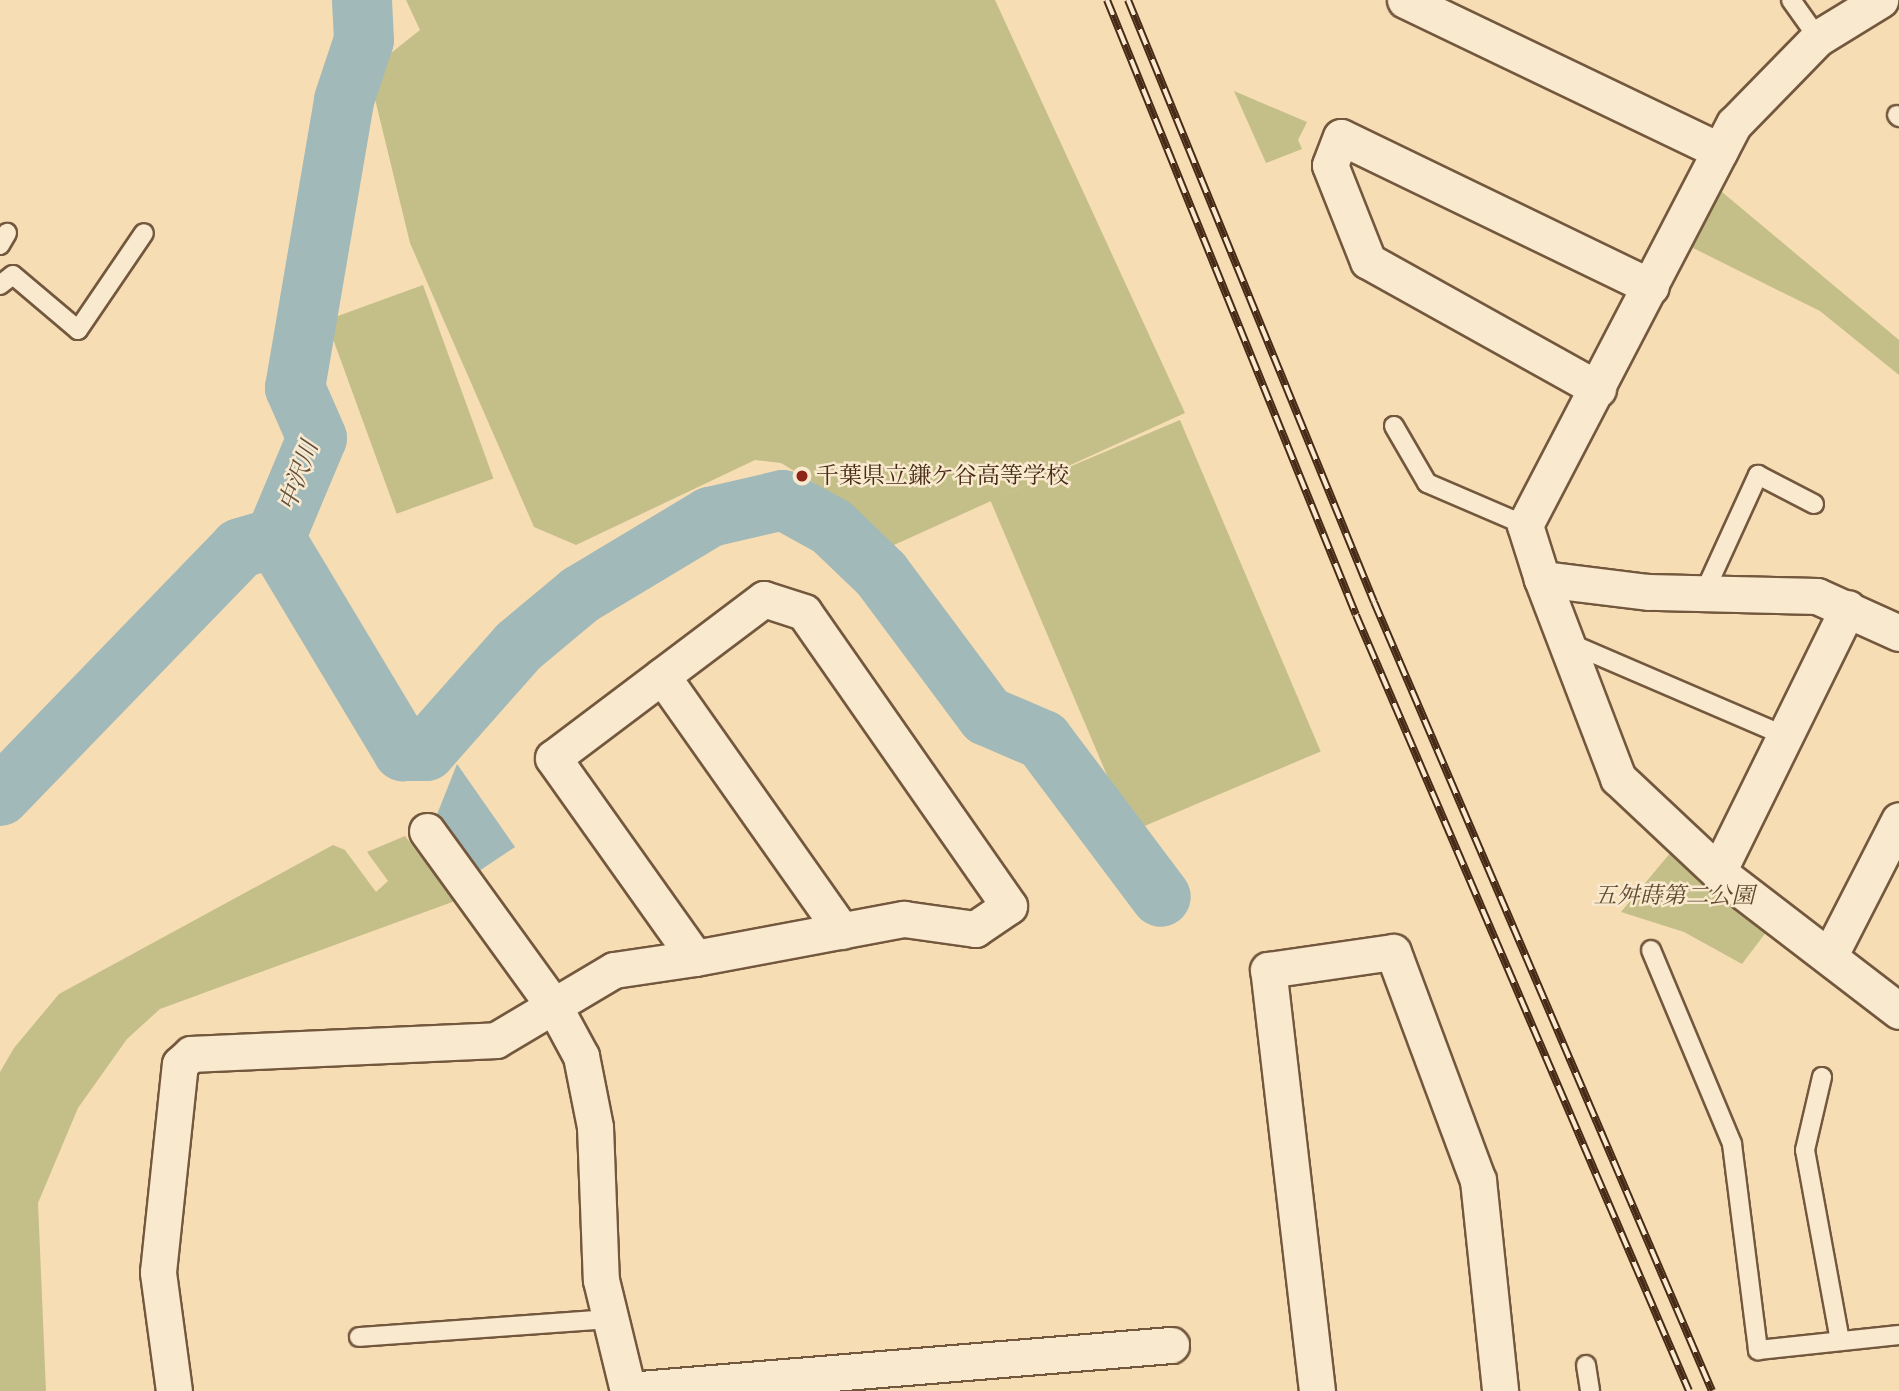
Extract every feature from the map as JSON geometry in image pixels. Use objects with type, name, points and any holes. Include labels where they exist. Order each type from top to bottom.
[{"type":"street","points":[[1405,0],[1720,151]]},
{"type":"street","points":[[1880,0],[1818,38],[1734,124],[1525,525],[1542,579],[1618,778],[1718,872],[1831,953],[1899,1011]]},
{"type":"street","points":[[1598,389],[1368,261],[1330,165],[1342,137],[1651,287]]},
{"type":"street","points":[[1542,579],[1704,593],[1817,596],[1899,633]]},
{"type":"street","points":[[174,1391],[158,1272],[180,1064],[191,1054],[496,1040],[555,1008],[614,970],[695,958],[904,919],[975,929],[1009,906],[804,612],[764,599],[553,758],[695,958]]},
{"type":"street","points":[[1718,872],[1848,608]]},
{"type":"street","points":[[662,676],[842,931]]},
{"type":"street","points":[[1831,953],[1899,820]]},
{"type":"street","points":[[427,831],[555,1008],[582,1056],[595,1127],[601,1280],[628,1391],[1171,1345]]},
{"type":"street","points":[[1317,1391],[1268,970],[1393,952],[1478,1180],[1500,1391]]},
{"type":"lane","points":[[1791,0],[1818,38]]},
{"type":"lane","points":[[0,285],[13,275],[78,330],[144,233]]},
{"type":"lane","points":[[1394,426],[1427,483],[1525,525]]},
{"type":"lane","points":[[1704,593],[1758,475],[1814,504]]},
{"type":"lane","points":[[1566,641],[1785,736]]},
{"type":"lane","points":[[1651,950],[1732,1144],[1758,1350],[1899,1335]]},
{"type":"lane","points":[[1822,1077],[1805,1150],[1840,1340]]},
{"type":"lane","points":[[359,1337],[611,1319]]},
{"type":"lane","points":[[1586,1366],[1590,1391]]},
{"type":"green space","points":[[406,0],[995,0],[1185,413],[894,545],[869,536],[816,484],[781,463],[755,460],[576,545],[534,527],[410,243],[375,99],[386,57],[420,30]]},
{"type":"green space","points":[[1234,91],[1307,122],[1298,140],[1302,149],[1266,163]]},
{"type":"green space","points":[[1716,187],[1899,340],[1899,375],[1820,311],[1689,246]]},
{"type":"green space","points":[[423,285],[493,479],[397,514],[326,320]]},
{"type":"green space","points":[[1180,420],[1321,751],[1131,832],[990,500]]},
{"type":"green space","points":[[405,836],[455,901],[160,1009],[127,1039],[78,1108],[38,1203],[46,1391],[0,1391],[0,1072],[14,1048],[59,994],[333,845],[345,850],[376,892],[388,881],[367,852]]},
{"type":"green space","name":"五舛蒔第二公園","points":[[1671,852],[1767,931],[1742,964],[1684,932],[1621,912]]},
{"type":"water","points":[[457,764],[515,847],[476,873],[436,817]]},
{"type":"waterway","name":"中沢川","points":[[0,796],[240,548],[275,538],[317,438],[295,388],[344,100],[364,40],[362,0]]},
{"type":"waterway","points":[[275,538],[403,751],[426,751],[519,646],[580,595],[710,517],[783,500],[832,527],[881,574],[987,716],[1043,740],[1161,897]]},
{"type":"railway","points":[[1107,0],[1356,615],[1689,1391]]},
{"type":"railway","points":[[1128,0],[1374,602],[1712,1391]]},
{"type":"place","name":"千葉県立鎌ケ谷高等学校","points":[[802,476]]}]
